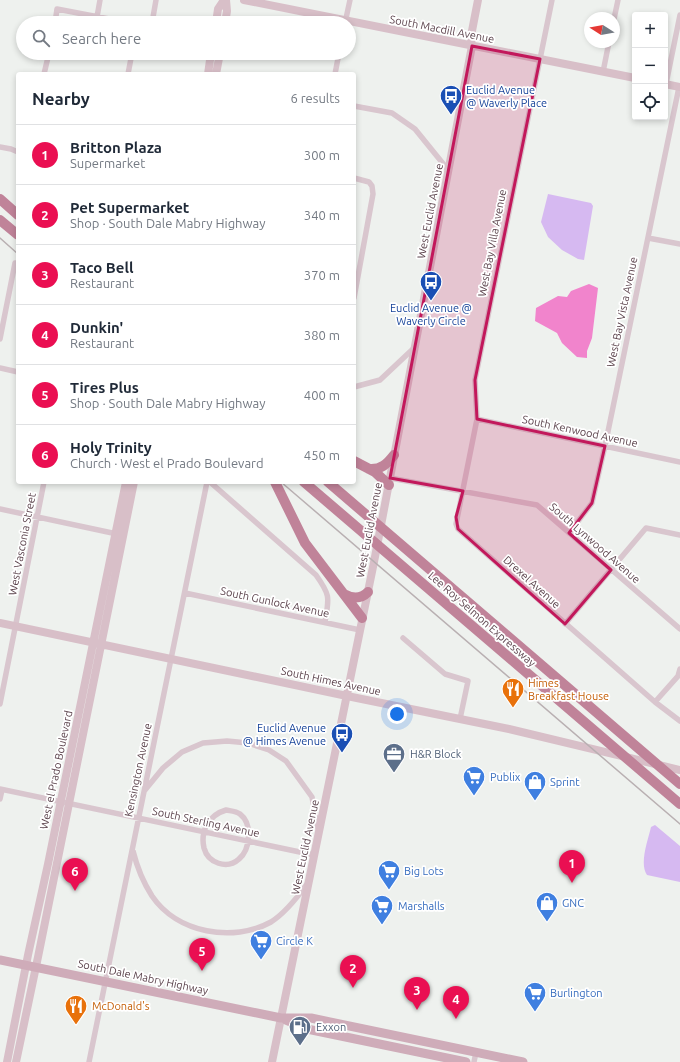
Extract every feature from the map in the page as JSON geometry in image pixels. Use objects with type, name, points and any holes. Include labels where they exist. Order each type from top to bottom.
[{"type":"highway","points":[[0,199],[16,213]]},
{"type":"highway","points":[[0,220],[16,233]]},
{"type":"highway","points":[[369,469],[381,468],[394,456]]},
{"type":"highway","points":[[356,462],[389,482]]},
{"type":"highway","points":[[275,484],[290,515],[311,551],[362,618]]},
{"type":"highway","name":"Lee Roy Selmon Expressway","points":[[306,484],[680,804]]},
{"type":"highway","name":"Lee Roy Selmon Expressway","points":[[330,484],[680,784]]},
{"type":"highway","points":[[344,594],[358,598],[368,592]]},
{"type":"main road","name":"South Dale Mabry Highway","points":[[0,960],[281,1018],[307,1029],[466,1062]]},
{"type":"main road","name":"South Dale Mabry Highway","points":[[281,1018],[311,1018],[523,1062]]},
{"type":"street","points":[[97,16],[100,0]]},
{"type":"street","points":[[153,16],[156,0]]},
{"type":"street","points":[[217,16],[218,9],[225,0]]},
{"type":"street","points":[[225,0],[226,16]]},
{"type":"street","name":"South Macdill Avenue","points":[[244,0],[318,16]]},
{"type":"street","points":[[347,16],[350,0]]},
{"type":"street","name":"West Euclid Avenue","points":[[272,1062],[368,592],[449,171],[472,46],[471,36],[478,0]]},
{"type":"street","name":"West Bay Villa Avenue","points":[[463,491],[477,419],[475,380],[552,0]]},
{"type":"street","points":[[615,12],[618,0]]},
{"type":"street","points":[[56,16],[57,9],[92,16]]},
{"type":"street","points":[[668,70],[680,15]]},
{"type":"street","name":"South Macdill Avenue","points":[[356,24],[632,77]]},
{"type":"street","points":[[603,72],[608,48]]},
{"type":"street","points":[[44,72],[47,60]]},
{"type":"street","points":[[128,72],[131,60]]},
{"type":"street","points":[[208,72],[210,60]]},
{"type":"street","points":[[216,72],[219,60]]},
{"type":"street","points":[[335,72],[338,60]]},
{"type":"street","points":[[668,85],[679,87]]},
{"type":"street","name":"West Bay Vista Avenue","points":[[569,533],[592,502],[605,446],[679,87]]},
{"type":"street","points":[[356,106],[392,113],[404,121],[416,130],[449,171]]},
{"type":"street","points":[[0,147],[16,151]]},
{"type":"street","points":[[356,178],[370,182],[373,194],[356,287]]},
{"type":"street","points":[[648,238],[680,244]]},
{"type":"street","points":[[0,339],[15,263]]},
{"type":"street","points":[[356,386],[380,380],[415,348]]},
{"type":"street","points":[[0,368],[16,372]]},
{"type":"street","name":"South Kenwood Avenue","points":[[477,419],[680,462]]},
{"type":"street","points":[[389,482],[463,491]]},
{"type":"street","name":"West Vasconia Street","points":[[0,704],[44,484]]},
{"type":"street","name":"West el Prado Boulevard","points":[[7,1062],[26,965],[52,864],[82,720],[119,534],[126,484]]},
{"type":"street","name":"West el Prado Boulevard","points":[[119,534],[133,484]]},
{"type":"street","name":"Kensington Avenue","points":[[89,1062],[171,658],[209,484]]},
{"type":"street","points":[[211,484],[316,574],[326,591],[329,600],[325,622]]},
{"type":"street","name":"South Lynwood Avenue","points":[[463,491],[537,505],[680,629]]},
{"type":"street","name":"Drexel Avenue","points":[[463,491],[456,517],[458,529],[564,624],[655,702],[680,721]]},
{"type":"street","points":[[0,509],[119,534]]},
{"type":"street","points":[[564,624],[646,528],[680,535]]},
{"type":"street","name":"South Gunlock Avenue","points":[[185,593],[360,630]]},
{"type":"street","name":"South Himes Avenue","points":[[0,623],[509,729],[680,770]]},
{"type":"street","points":[[403,638],[445,674],[468,681],[460,719]]},
{"type":"street","points":[[655,702],[678,676],[680,669]]},
{"type":"street","points":[[144,790],[163,768],[182,752],[203,743],[227,741],[248,743],[269,750],[286,761],[312,797],[319,832]]},
{"type":"street","points":[[0,799],[1,790]]},
{"type":"street","name":"South Sterling Avenue","points":[[1,790],[65,802],[314,855]]},
{"type":"street","points":[[226,810],[237,812],[242,815],[248,826],[246,848],[238,860],[229,864],[218,864],[206,854],[204,832],[211,817],[218,812],[226,810]]},
{"type":"street","points":[[132,849],[137,867],[152,897],[168,913],[184,923],[215,933],[251,929],[271,921],[286,909],[309,882]]},
{"type":"street","name":"West el Prado Boulevard","points":[[16,1062],[36,967],[52,864]]},
{"type":"street","points":[[474,1062],[476,1052]]},
{"type":"highlighted area","points":[[472,46],[540,59],[475,380],[477,419],[605,446],[592,503],[569,533],[611,570],[565,624],[458,529],[456,517],[463,491],[390,478]]},
{"type":"shaded area","points":[[548,194],[591,203],[593,206],[584,260],[578,259],[562,250],[548,237],[541,222]]},
{"type":"shaded area","points":[[589,284],[598,288],[592,338],[587,351],[587,358],[577,357],[562,343],[557,333],[535,321],[536,308],[558,296],[567,297],[571,291]]},
{"type":"shaded area","points":[[655,825],[680,846],[680,882],[647,875],[644,865],[646,845],[651,827]]},
{"type":"railway","points":[[0,238],[16,252]]},
{"type":"railway","points":[[283,484],[680,824]]},
{"type":"place","name":"Euclid Avenue @ Waverly Place","points":[[451,116]]},
{"type":"place","name":"Euclid Avenue @ Waverly Circle","points":[[431,302]]},
{"type":"place","name":"Himes Breakfast House","points":[[513,708]]},
{"type":"place","name":"Euclid Avenue @ Himes Avenue","points":[[342,754]]},
{"type":"place","name":"H&R Block","points":[[394,774]]},
{"type":"place","name":"Publix","points":[[474,796]]},
{"type":"place","name":"Sprint","points":[[535,802]]},
{"type":"place","name":"Britton Plaza","points":[[572,883]]},
{"type":"place","name":"Big Lots","points":[[389,890]]},
{"type":"place","name":"Holy Trinity","points":[[75,891]]},
{"type":"place","name":"GNC","points":[[547,922]]},
{"type":"place","name":"Marshalls","points":[[382,926]]},
{"type":"place","name":"Circle K","points":[[261,960]]},
{"type":"place","name":"Tires Plus","points":[[202,971]]},
{"type":"place","name":"Pet Supermarket","points":[[353,988]]},
{"type":"place","name":"Taco Bell","points":[[417,1010]]},
{"type":"place","name":"Burlington","points":[[535,1012]]},
{"type":"place","name":"Dunkin'","points":[[456,1019]]},
{"type":"place","name":"McDonald's","points":[[76,1026]]},
{"type":"place","name":"Exxon","points":[[300,1046]]}]
